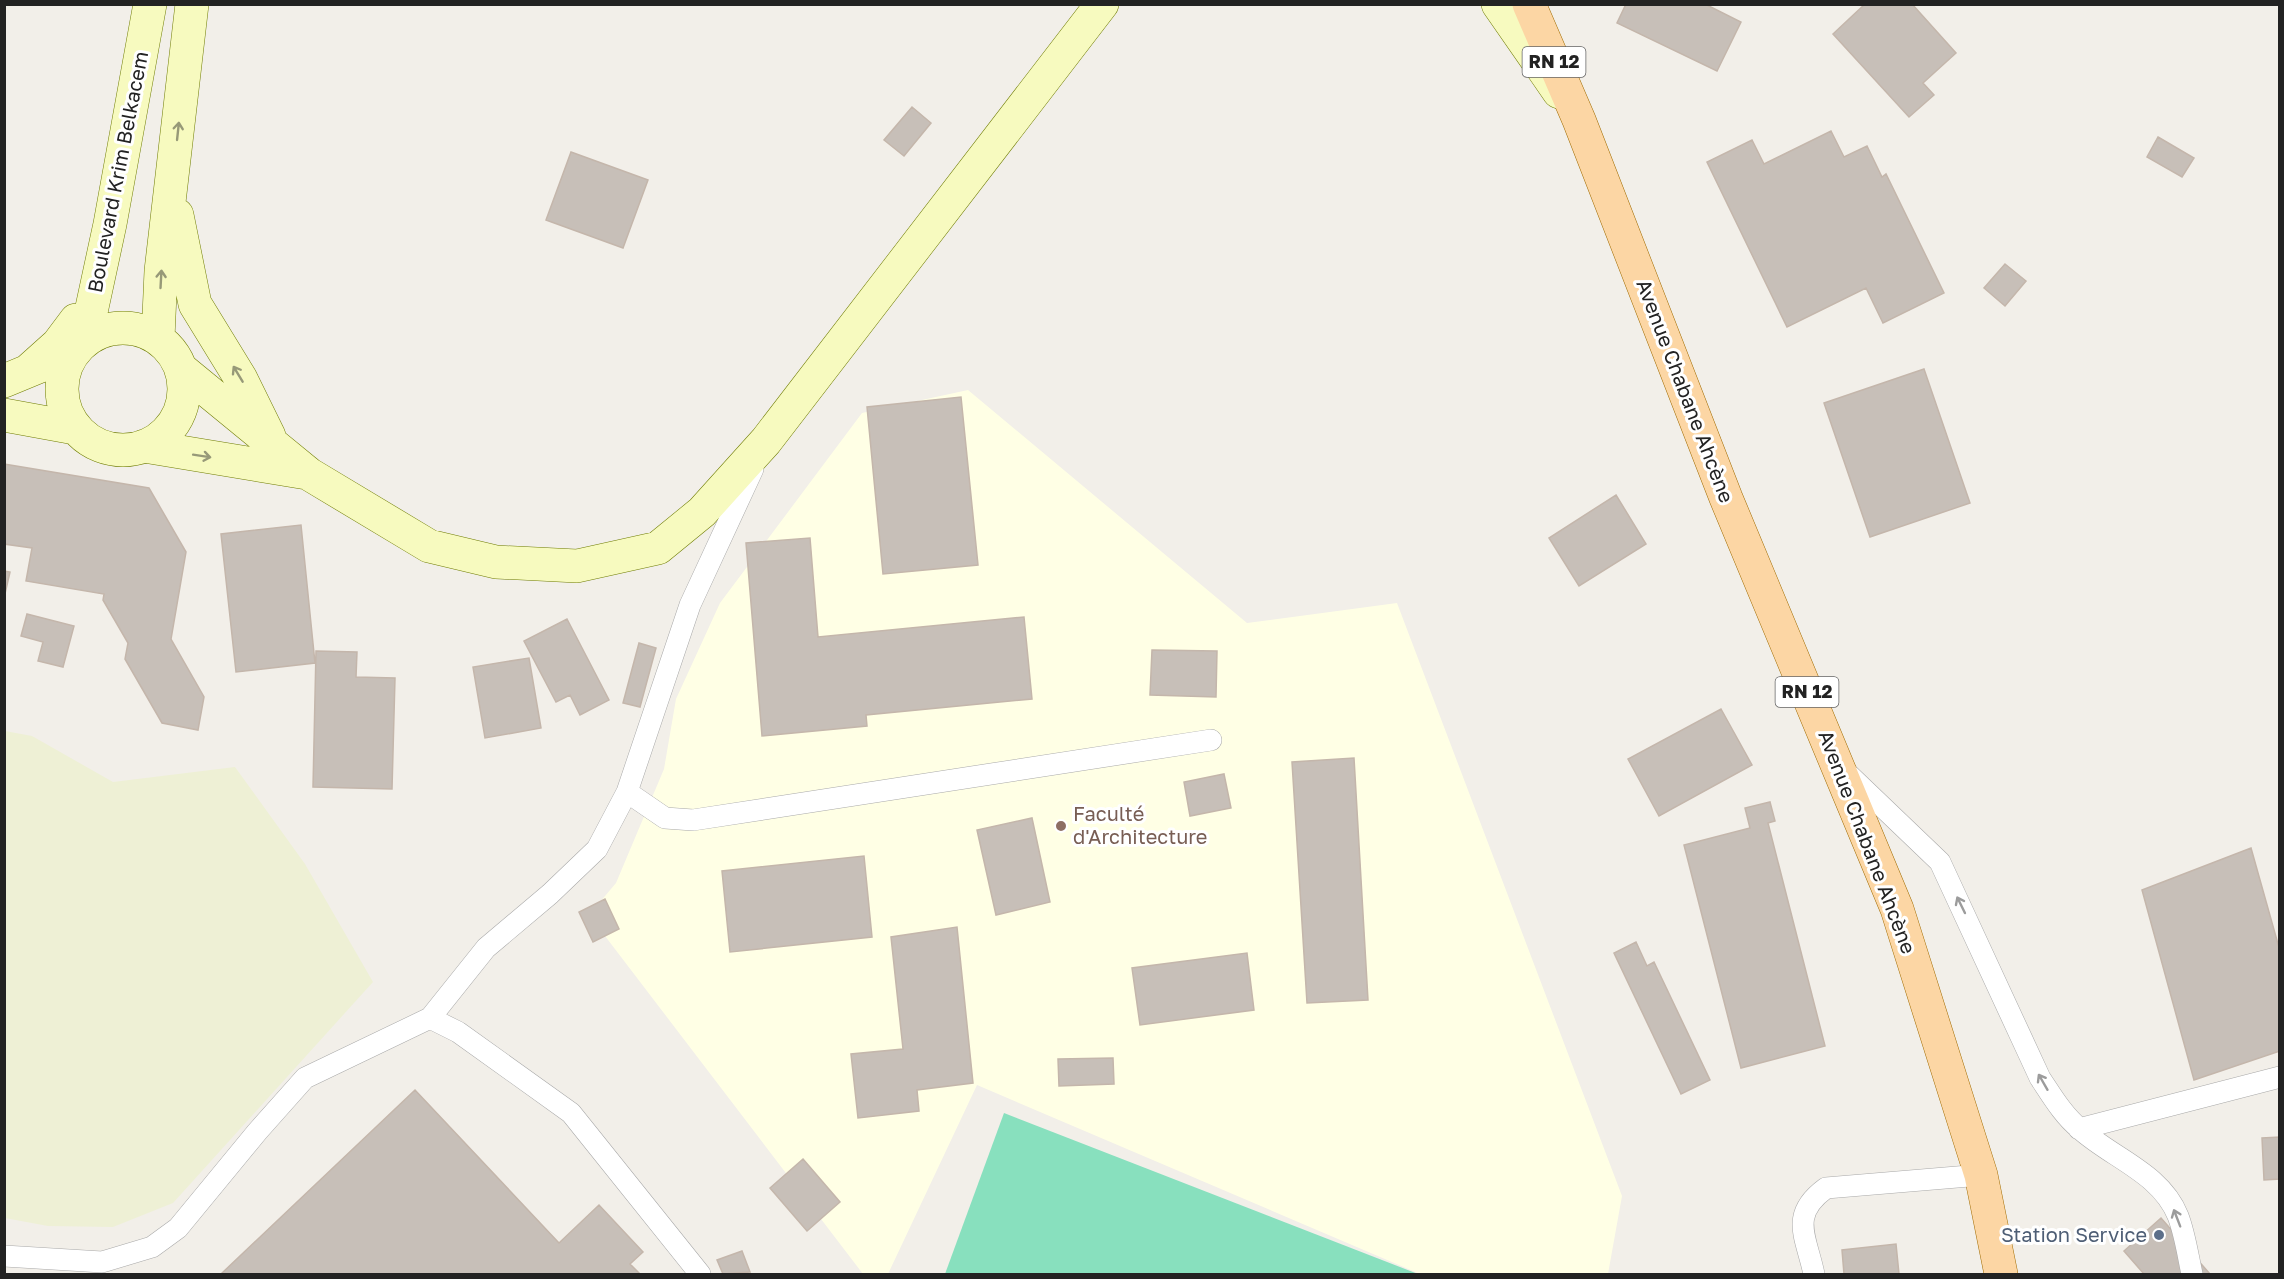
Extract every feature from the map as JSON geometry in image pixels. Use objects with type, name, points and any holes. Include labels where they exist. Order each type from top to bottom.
[{"type":"main road","name":"Boulevard Krim Belkacem","points":[[78,347],[99,276],[150,4]]},
{"type":"main road","points":[[158,338],[161,272],[192,4]]},
{"type":"main road","points":[[181,369],[309,474],[429,546],[496,562],[577,566],[658,548],[702,512],[766,441],[1102,4]]},
{"type":"main road","points":[[1498,4],[1578,120]]},
{"type":"main road","name":"RN 12","points":[[1529,4],[1578,120]]},
{"type":"main road","name":"Avenue Chabane Ahcène","points":[[1578,120],[1726,498],[1897,909],[1981,1175],[2001,1275]]},
{"type":"main road","points":[[172,190],[195,304],[241,379],[274,445]]},
{"type":"main road","points":[[16,375],[58,344],[82,312],[99,276]]},
{"type":"main road","points":[[16,375],[78,347],[102,330],[121,327],[140,329],[158,338],[172,351],[181,369],[184,387],[182,406],[174,423],[160,437],[144,446],[126,450],[107,448],[89,441],[75,428],[65,411],[61,392],[63,372],[78,347]]},
{"type":"main road","points":[[4,416],[75,428]]},
{"type":"main road","points":[[144,446],[309,474]]},
{"type":"lane","points":[[4,1256],[102,1262],[152,1247],[178,1228],[305,1078],[430,1018],[486,948],[550,894],[597,849],[627,792],[690,605],[766,441]]},
{"type":"lane","points":[[627,792],[665,818],[693,820],[1211,740]]},
{"type":"lane","points":[[1837,764],[1940,862],[2040,1078],[2058,1105],[2079,1129],[2148,1177],[2165,1194],[2178,1216],[2192,1275]]},
{"type":"lane","points":[[430,1018],[458,1032],[572,1113],[700,1275]]},
{"type":"lane","points":[[2079,1129],[2280,1077]]},
{"type":"lane","points":[[1814,1275],[1802,1216],[1810,1199],[1826,1188],[1981,1175]]},
{"type":"shaded area","name":"Faculté d'Architecture","points":[[968,390],[1247,623],[1397,603],[1622,1196],[1608,1274],[1420,1274],[977,1085],[888,1274],[863,1274],[589,915],[616,883],[664,769],[676,699],[720,603],[862,413]]},
{"type":"shaded area","points":[[5,731],[32,736],[113,782],[235,767],[305,864],[373,982],[173,1203],[113,1227],[48,1226],[5,1218]]},
{"type":"green space","points":[[1004,1113],[1418,1274],[945,1274]]},
{"type":"building","points":[[1626,4],[1705,4],[1741,22],[1717,71],[1617,23]]},
{"type":"building","points":[[1865,4],[1912,4],[1956,53],[1923,83],[1934,95],[1909,117],[1833,34]]},
{"type":"building","points":[[912,107],[931,123],[904,156],[884,140]]},
{"type":"building","points":[[1831,131],[1844,157],[1867,146],[1882,177],[1886,174],[1944,293],[1883,323],[1866,288],[1787,327],[1707,162],[1752,140],[1764,164]]},
{"type":"building","points":[[2158,137],[2194,158],[2182,177],[2147,157]]},
{"type":"building","points":[[571,152],[648,180],[623,248],[546,220]]},
{"type":"building","points":[[2005,264],[2026,281],[2005,306],[1984,288]]},
{"type":"building","points":[[1924,369],[1970,503],[1870,537],[1824,403]]},
{"type":"building","points":[[961,397],[978,565],[883,574],[867,407]]},
{"type":"building","points":[[4,464],[149,488],[186,552],[171,639],[204,697],[198,730],[162,723],[125,659],[128,643],[103,600],[104,594],[26,581],[32,548],[4,544]]},
{"type":"building","points":[[1616,495],[1646,544],[1579,586],[1549,538]]},
{"type":"building","points":[[301,525],[315,663],[236,672],[221,534]]},
{"type":"building","points":[[810,538],[818,637],[1024,617],[1032,699],[866,715],[867,726],[762,736],[746,543]]},
{"type":"building","points":[[4,571],[10,572],[4,598]]},
{"type":"building","points":[[27,614],[74,626],[63,667],[38,661],[43,642],[21,636]]},
{"type":"building","points":[[567,619],[609,700],[580,715],[570,695],[556,702],[524,641]]},
{"type":"building","points":[[639,643],[656,648],[640,707],[623,703]]},
{"type":"building","points":[[1152,650],[1217,651],[1216,697],[1150,695]]},
{"type":"building","points":[[316,651],[357,652],[356,677],[395,678],[392,789],[313,787]]},
{"type":"building","points":[[529,658],[541,728],[485,738],[473,667]]},
{"type":"building","points":[[1721,709],[1752,765],[1659,816],[1628,759]]},
{"type":"building","points":[[1354,758],[1368,1000],[1307,1003],[1292,762]]},
{"type":"building","points":[[1224,774],[1231,808],[1190,816],[1184,782]]},
{"type":"building","points":[[1770,802],[1775,821],[1768,823],[1825,1046],[1741,1068],[1684,845],[1750,828],[1745,808]]},
{"type":"building","points":[[1032,818],[1050,902],[996,915],[977,830]]},
{"type":"building","points":[[2251,848],[2280,951],[2280,1051],[2194,1080],[2142,890]]},
{"type":"building","points":[[864,856],[872,937],[730,952],[722,871]]},
{"type":"building","points":[[605,899],[619,929],[593,942],[579,912]]},
{"type":"building","points":[[957,927],[973,1083],[917,1090],[919,1111],[858,1118],[851,1054],[903,1049],[891,937]]},
{"type":"building","points":[[1636,942],[1647,966],[1654,962],[1710,1080],[1681,1094],[1614,953]]},
{"type":"building","points":[[1247,953],[1254,1010],[1140,1025],[1132,968]]},
{"type":"building","points":[[1113,1058],[1114,1084],[1059,1086],[1058,1059]]},
{"type":"building","points":[[415,1090],[559,1243],[599,1205],[643,1252],[630,1264],[640,1274],[221,1274]]},
{"type":"building","points":[[2280,1137],[2280,1179],[2264,1180],[2262,1138]]},
{"type":"building","points":[[803,1159],[840,1202],[807,1231],[770,1188]]},
{"type":"building","name":"Station Service","points":[[2161,1218],[2210,1274],[2144,1274],[2124,1251]]},
{"type":"building","points":[[1896,1244],[1899,1274],[1844,1274],[1842,1250]]},
{"type":"building","points":[[742,1251],[750,1272],[723,1274],[717,1260]]},
{"type":"place","name":"Faculté d'Architecture","points":[[1061,826]]},
{"type":"place","name":"Station Service","points":[[2159,1235]]}]
